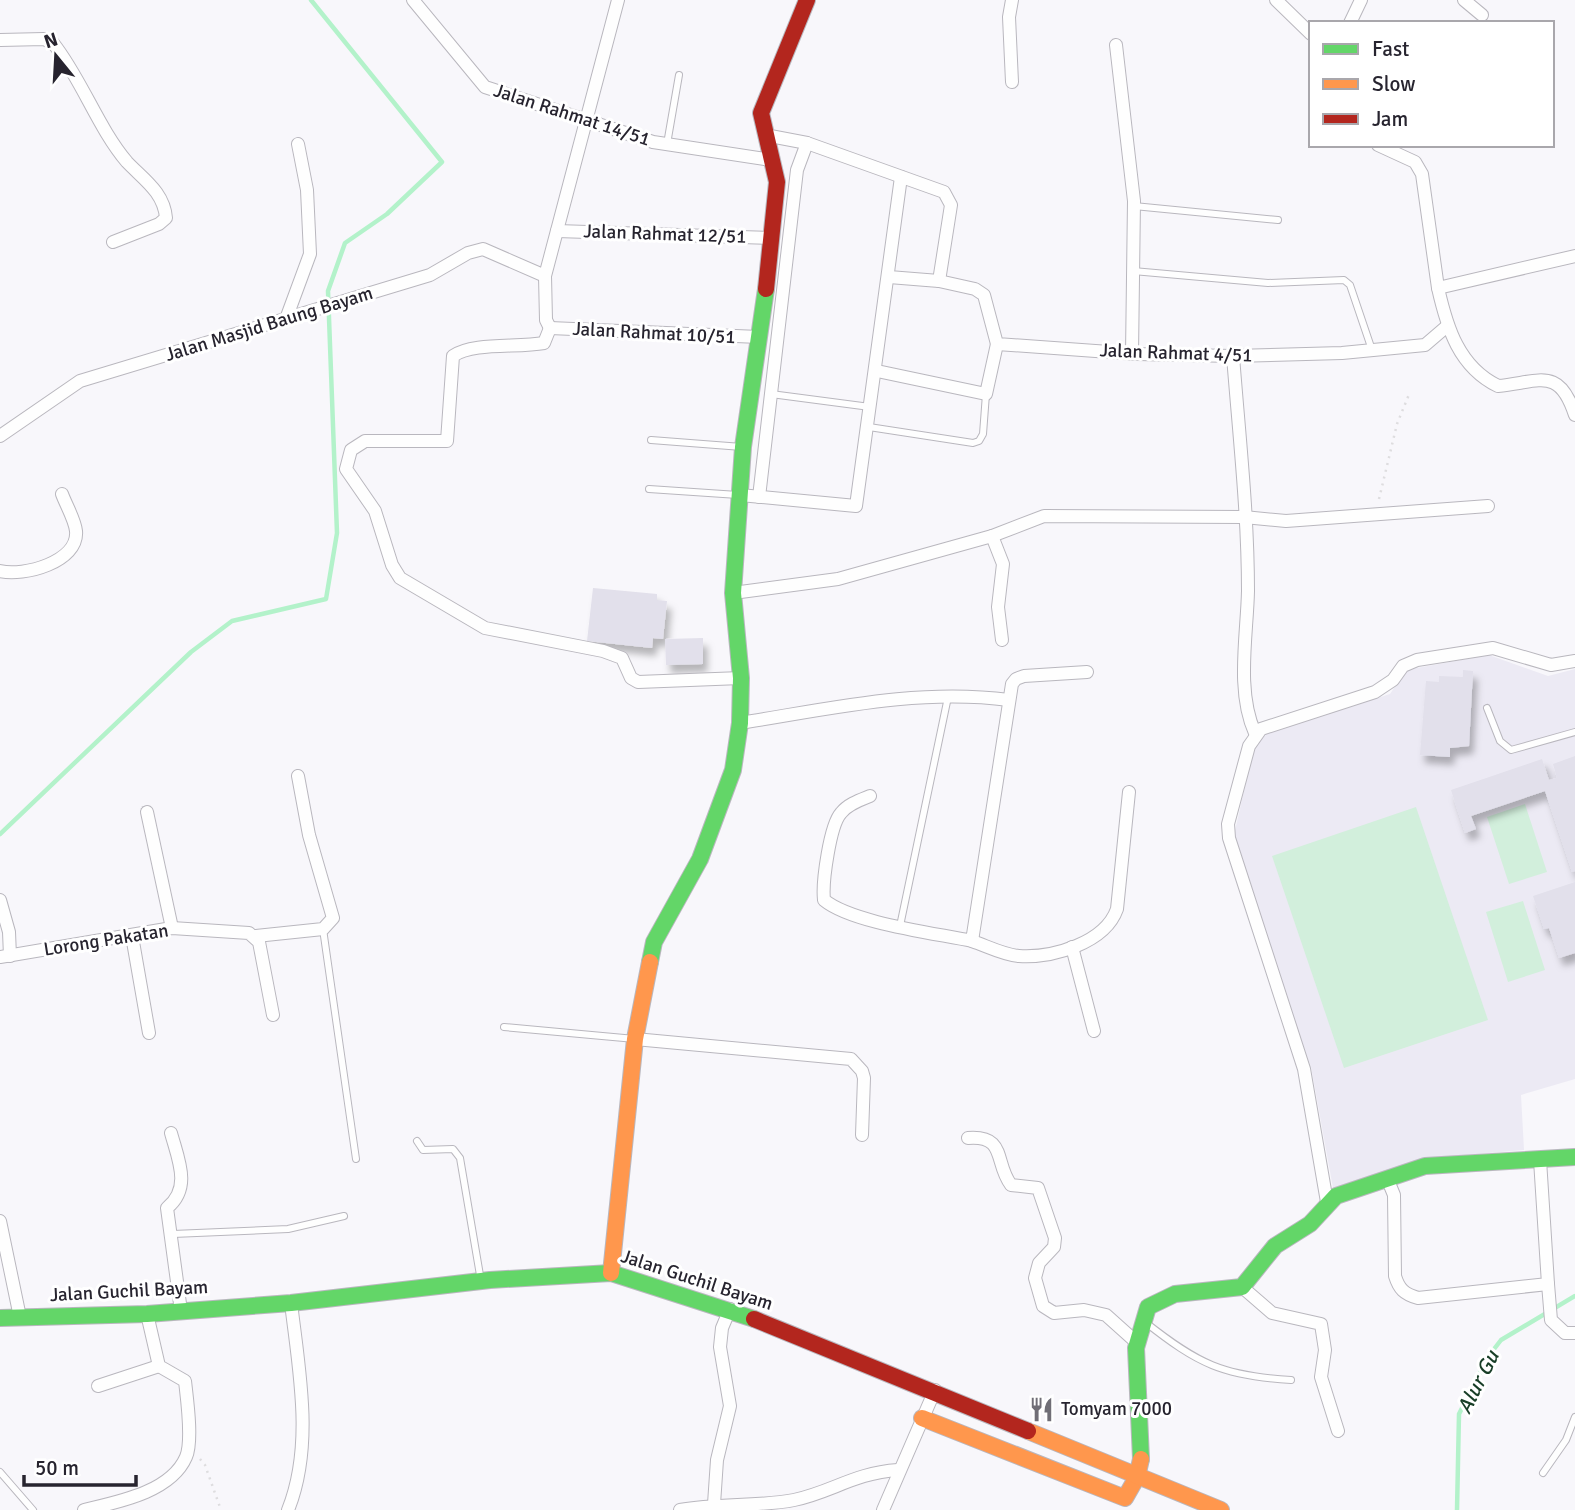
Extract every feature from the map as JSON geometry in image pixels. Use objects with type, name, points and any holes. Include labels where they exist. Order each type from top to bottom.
[{"type":"street","name":"Jalan Rahmat 14/51","points":[[414,0],[485,87],[667,144],[771,160]]},
{"type":"street","points":[[618,0],[584,120],[545,276],[546,320],[550,328],[544,343],[517,348],[464,348],[453,356],[447,441],[365,442],[351,450],[346,469],[375,511],[392,565],[400,578],[485,628],[603,651],[622,658],[631,678],[638,682],[741,678]]},
{"type":"street","points":[[611,1273],[635,1039],[653,942],[700,859],[718,817],[733,770],[740,723],[741,678],[733,593],[743,447],[773,237],[777,182],[761,113],[807,0]]},
{"type":"street","points":[[1012,0],[1009,18],[1012,82]]},
{"type":"street","points":[[1276,0],[1309,32]]},
{"type":"street","points":[[1351,21],[1361,0]]},
{"type":"street","points":[[1464,0],[1482,15]]},
{"type":"street","points":[[0,40],[44,39],[53,43],[126,160],[150,183],[165,208],[166,218],[159,224],[113,242]]},
{"type":"street","points":[[1116,45],[1134,206],[1132,354]]},
{"type":"street","points":[[765,135],[807,143],[944,192],[951,205],[939,281]]},
{"type":"street","points":[[760,496],[797,170],[807,143]]},
{"type":"street","points":[[286,319],[310,254],[307,190],[298,144]]},
{"type":"street","points":[[1382,147],[1415,162],[1422,174],[1446,327],[1469,367],[1488,382],[1498,386],[1543,380],[1558,383],[1568,392],[1575,415]]},
{"type":"street","points":[[740,495],[856,506],[877,371],[901,177]]},
{"type":"street","name":"Jalan Rahmat 12/51","points":[[557,231],[773,237]]},
{"type":"street","name":"Jalan Masjid Baung Bayam","points":[[0,436],[80,381],[430,275],[468,253],[483,250],[545,276]]},
{"type":"street","points":[[1438,288],[1575,256]]},
{"type":"street","points":[[877,371],[986,394],[996,344],[984,295],[975,289],[939,281],[889,277]]},
{"type":"street","name":"Jalan Rahmat 4/51","points":[[996,344],[1132,354],[1233,356],[1425,345],[1446,327]]},
{"type":"street","name":"Jalan Rahmat 10/51","points":[[550,328],[759,337]]},
{"type":"street","points":[[1233,356],[1248,590],[1245,664],[1250,722],[1255,733],[1231,811],[1229,838],[1304,1069],[1327,1202]]},
{"type":"street","points":[[0,571],[36,568],[66,555],[74,544],[76,531],[62,494]]},
{"type":"street","points":[[733,593],[838,579],[992,536],[1044,516],[1244,517],[1286,521],[1488,506]]},
{"type":"street","points":[[992,536],[1003,564],[998,607],[1002,639]]},
{"type":"street","points":[[1255,733],[1270,725],[1386,687],[1403,666],[1418,660],[1493,648],[1551,665],[1575,661]]},
{"type":"street","points":[[972,941],[1009,700],[1016,679],[1087,673]]},
{"type":"street","points":[[740,723],[905,697],[949,695],[1009,700]]},
{"type":"street","points":[[298,776],[309,835],[333,918],[323,929]]},
{"type":"street","points":[[870,796],[851,804],[836,820],[823,887],[824,900],[834,908],[900,926],[972,941],[1018,956],[1072,947],[1094,937],[1112,921],[1116,909],[1129,792]]},
{"type":"street","points":[[147,812],[172,928]]},
{"type":"street","points":[[0,901],[9,932],[5,957]]},
{"type":"street","name":"Lorong Pakatan","points":[[5,957],[172,928],[256,936],[323,929]]},
{"type":"street","points":[[132,936],[149,1033]]},
{"type":"street","points":[[256,936],[273,1015]]},
{"type":"street","points":[[1072,947],[1094,1031]]},
{"type":"street","points":[[635,1039],[851,1059],[862,1070],[864,1079],[862,1135]]},
{"type":"street","points":[[171,1133],[182,1186],[178,1199],[167,1208],[173,1234],[181,1311]]},
{"type":"street","points":[[968,1138],[980,1137],[996,1147],[1010,1185],[1032,1185],[1041,1193],[1055,1238],[1054,1247],[1040,1263],[1035,1278],[1043,1306],[1054,1313],[1084,1310],[1106,1315],[1135,1341]]},
{"type":"street","points":[[922,1418],[1125,1498],[1138,1475],[1140,1440],[1135,1341],[1141,1318],[1148,1307],[1175,1294],[1242,1287],[1275,1246],[1310,1224],[1327,1202],[1344,1192],[1425,1166],[1575,1157]]},
{"type":"street","points":[[1540,1160],[1551,1320],[1565,1333],[1575,1334]]},
{"type":"street","points":[[1387,1178],[1394,1195],[1395,1276],[1399,1287],[1407,1295],[1418,1298],[1548,1284]]},
{"type":"street","points":[[0,1221],[20,1318]]},
{"type":"street","name":"Jalan Guchil Bayam","points":[[0,1318],[147,1314],[291,1303],[481,1281],[611,1273],[730,1309],[935,1390],[1221,1510]]},
{"type":"street","points":[[1242,1287],[1272,1313],[1321,1324],[1325,1350],[1321,1377],[1338,1431]]},
{"type":"street","points":[[288,1510],[297,1482],[303,1419],[291,1303]]},
{"type":"street","points":[[714,1504],[717,1460],[730,1406],[720,1347],[722,1328],[730,1309]]},
{"type":"street","points":[[84,1510],[155,1487],[174,1475],[187,1455],[185,1381],[159,1366],[147,1314]]},
{"type":"street","points":[[98,1386],[159,1366]]},
{"type":"street","points":[[883,1510],[898,1470],[935,1390]]},
{"type":"street","points":[[680,1510],[714,1504],[793,1500],[870,1472],[898,1470]]},
{"type":"lane","points":[[667,144],[679,75]]},
{"type":"lane","points":[[1134,206],[1278,220]]},
{"type":"lane","points":[[1133,271],[1268,283],[1343,280],[1350,285],[1372,350]]},
{"type":"lane","points":[[771,394],[872,407]]},
{"type":"lane","points":[[869,427],[973,443],[979,441],[983,434],[986,394]]},
{"type":"lane","points":[[651,440],[743,447]]},
{"type":"lane","points":[[649,489],[740,495]]},
{"type":"lane","points":[[900,926],[949,695]]},
{"type":"lane","points":[[1488,708],[1500,741],[1511,750],[1575,732]]},
{"type":"lane","points":[[323,929],[356,1159]]},
{"type":"lane","points":[[504,1027],[635,1039]]},
{"type":"lane","points":[[417,1141],[424,1150],[453,1149],[460,1158],[481,1281]]},
{"type":"lane","points":[[173,1234],[288,1229],[344,1216]]},
{"type":"lane","points":[[1141,1318],[1197,1360],[1221,1371],[1247,1377],[1291,1380]]},
{"type":"lane","points":[[1543,1473],[1566,1440],[1575,1417]]},
{"type":"lane","points":[[0,1472],[33,1510]]},
{"type":"path","points":[[1374,516],[1397,424],[1410,392]]},
{"type":"path","points":[[187,1455],[197,1456],[205,1465],[221,1510]]},
{"type":"shaded area","points":[[1489,655],[1548,676],[1575,669],[1575,1079],[1521,1095],[1524,1150],[1420,1159],[1333,1188],[1311,1067],[1288,1005],[1234,835],[1251,760],[1260,736],[1390,694],[1404,673],[1411,669]]},
{"type":"green space","points":[[1525,804],[1547,872],[1509,884],[1487,817]]},
{"type":"green space","points":[[1416,807],[1488,1020],[1344,1068],[1272,856]]},
{"type":"green space","points":[[1523,901],[1545,970],[1508,982],[1486,912]]},
{"type":"building","points":[[593,588],[657,594],[657,600],[667,601],[663,639],[653,638],[652,648],[587,641]]},
{"type":"building","points":[[703,638],[703,664],[666,665],[665,639]]},
{"type":"building","points":[[1463,670],[1473,671],[1469,746],[1450,748],[1450,757],[1420,755],[1426,681],[1439,682],[1439,676],[1463,677]]},
{"type":"building","points":[[1575,756],[1575,871],[1572,872],[1545,791],[1471,816],[1476,829],[1465,833],[1451,790],[1542,759],[1549,780],[1557,778],[1553,764]]},
{"type":"building","points":[[1575,882],[1575,953],[1559,958],[1549,928],[1544,929],[1533,896]]},
{"type":"waterway","points":[[0,834],[191,652],[232,621],[326,599],[337,533],[328,291],[345,243],[387,214],[442,162],[311,0]]},
{"type":"waterway","name":"Alur Gu","points":[[1457,1510],[1459,1414],[1488,1357],[1501,1340],[1575,1296]]},
{"type":"traffic: fast","points":[[650,962],[654,942],[700,859],[733,770],[740,723],[741,678],[733,593],[743,447],[766,289]]},
{"type":"traffic: fast","points":[[1141,1459],[1136,1348],[1148,1307],[1175,1294],[1242,1287],[1275,1246],[1310,1224],[1336,1196],[1425,1166],[1575,1157]]},
{"type":"traffic: fast","points":[[0,1318],[147,1314],[291,1303],[490,1280],[611,1273],[754,1319]]},
{"type":"traffic: slow","points":[[611,1273],[635,1039],[650,962]]},
{"type":"traffic: slow","points":[[922,1418],[1125,1498],[1137,1477],[1141,1459]]},
{"type":"traffic: slow","points":[[1028,1431],[1221,1510]]},
{"type":"traffic: jam","points":[[766,289],[777,182],[761,113],[807,0]]},
{"type":"traffic: jam","points":[[754,1319],[1028,1431]]},
{"type":"place","name":"Tomyam 7000","points":[[1041,1409]]}]
